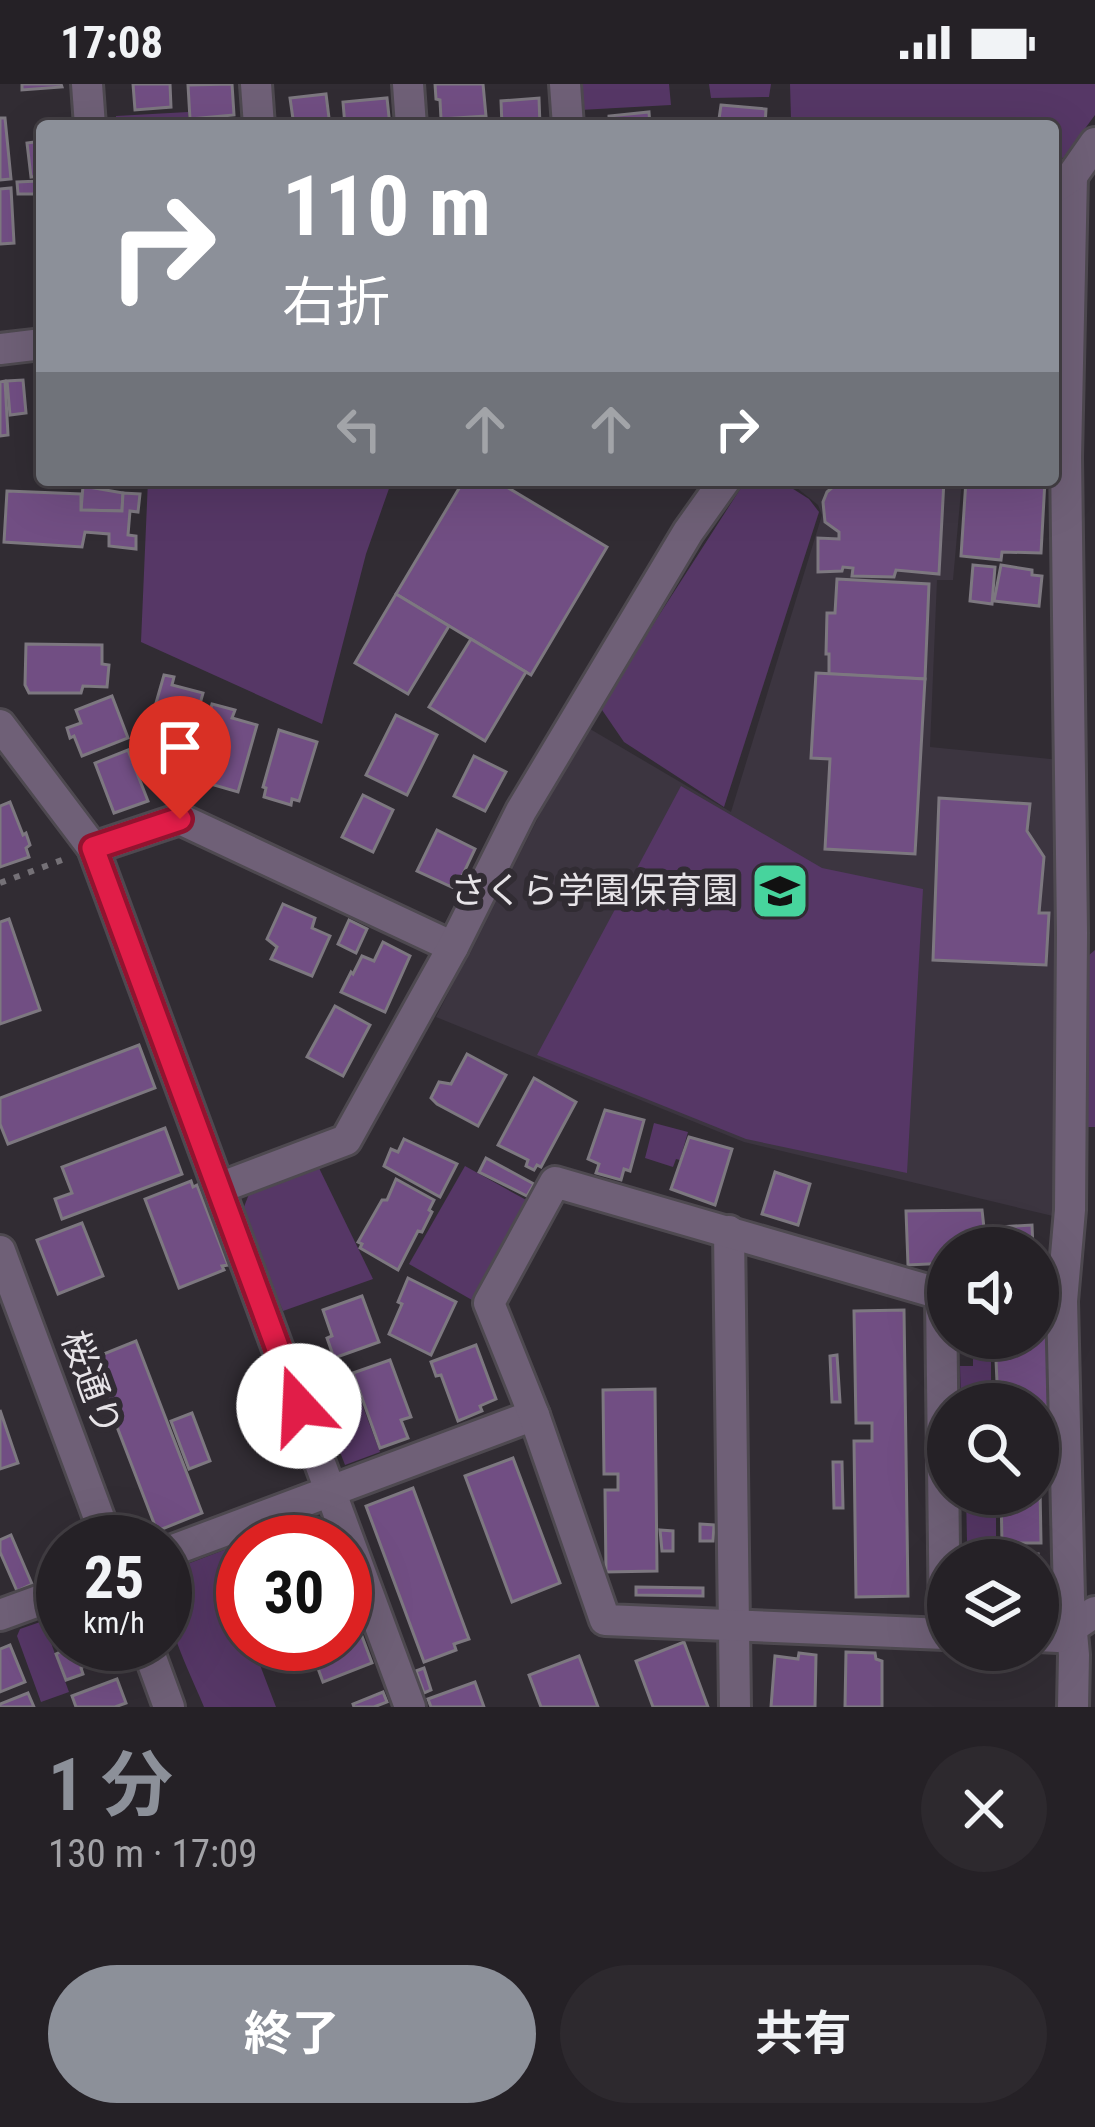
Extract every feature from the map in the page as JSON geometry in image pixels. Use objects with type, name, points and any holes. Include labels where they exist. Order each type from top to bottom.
[{"type":"street","points":[[86,84],[89,120]]},
{"type":"street","points":[[256,84],[259,120]]},
{"type":"street","points":[[408,84],[411,120]]},
{"type":"street","points":[[565,84],[568,120]]},
{"type":"street","points":[[1073,1707],[1084,1620],[1069,1598],[1062,1301],[1084,933],[1066,457],[1063,182],[1095,143]]},
{"type":"street","points":[[0,349],[36,345]]},
{"type":"street","points":[[219,1188],[346,1141],[453,947],[521,811],[688,532],[721,486]]},
{"type":"street","points":[[0,725],[93,848],[410,1707]]},
{"type":"street","points":[[93,848],[180,819],[453,947]]},
{"type":"street","points":[[927,1633],[605,1620],[534,1415],[489,1303],[555,1182],[941,1294],[945,1539]]},
{"type":"street","points":[[729,1232],[735,1707]]},
{"type":"street","name":"桜通り","points":[[0,1251],[98,1515]]},
{"type":"street","points":[[192,1543],[534,1415]]},
{"type":"street","points":[[0,1616],[36,1602]]},
{"type":"street","points":[[156,1671],[169,1707]]},
{"type":"path","points":[[0,883],[93,848]]},
{"type":"shaded area","points":[[578,84],[669,84],[671,105],[580,110]]},
{"type":"shaded area","points":[[709,84],[771,84],[769,97],[711,98]]},
{"type":"shaded area","points":[[790,84],[1095,84],[1095,115],[1059,160],[1059,120],[791,119]]},
{"type":"shaded area","points":[[188,112],[188,120],[116,120],[116,116]]},
{"type":"shaded area","points":[[148,486],[390,486],[366,554],[322,724],[141,642]]},
{"type":"shaded area","points":[[742,486],[788,486],[809,499],[819,512],[724,807],[624,742],[600,707]]},
{"type":"shaded area","name":"さくら学園保育園","points":[[794,486],[961,486],[953,580],[937,580],[930,747],[1060,760],[1059,1212],[1053,1216],[744,1142],[436,1017],[585,726],[731,812],[822,515],[818,505]]},
{"type":"shaded area","points":[[681,786],[822,868],[923,889],[907,1173],[746,1139],[537,1055]]},
{"type":"shaded area","points":[[1095,950],[1095,1127],[1085,1127],[1088,956]]},
{"type":"shaded area","points":[[654,1123],[688,1132],[680,1160],[673,1167],[645,1158]]},
{"type":"shaded area","points":[[465,1166],[528,1201],[472,1300],[409,1264]]},
{"type":"shaded area","points":[[319,1168],[373,1279],[283,1311],[242,1212],[249,1194]]},
{"type":"shaded area","points":[[973,1359],[991,1359],[991,1383],[960,1383],[960,1366],[973,1366]]},
{"type":"shaded area","points":[[351,1375],[380,1452],[345,1465],[316,1389]]},
{"type":"shaded area","points":[[966,1515],[996,1515],[996,1539],[967,1539]]},
{"type":"shaded area","points":[[216,1553],[216,1671],[262,1671],[276,1707],[204,1707],[189,1671],[192,1562]]},
{"type":"shaded area","points":[[36,1623],[36,1671],[61,1671],[69,1692],[41,1702],[17,1636],[20,1629]]},
{"type":"building","points":[[22,84],[61,84],[62,87],[22,90]]},
{"type":"building","points":[[133,84],[170,84],[171,107],[135,110]]},
{"type":"building","points":[[232,84],[234,115],[190,119],[188,85]]},
{"type":"building","points":[[435,84],[483,84],[486,116],[441,119]]},
{"type":"building","points":[[326,94],[329,120],[293,120],[290,98]]},
{"type":"building","points":[[387,98],[389,120],[344,120],[343,102]]},
{"type":"building","points":[[539,98],[540,120],[502,120],[501,101]]},
{"type":"building","points":[[721,105],[766,109],[765,120],[719,120]]},
{"type":"building","points":[[649,112],[650,120],[609,120],[609,116]]},
{"type":"building","points":[[0,118],[5,118],[11,179],[0,180]]},
{"type":"building","points":[[36,142],[36,177],[31,177],[27,143]]},
{"type":"building","points":[[36,181],[36,194],[18,194],[17,182]]},
{"type":"building","points":[[11,188],[14,243],[0,244],[0,189]]},
{"type":"building","points":[[23,380],[26,413],[10,415],[7,381]]},
{"type":"building","points":[[5,381],[8,435],[0,436],[0,382]]},
{"type":"building","points":[[83,486],[123,493],[122,511],[81,510]]},
{"type":"building","points":[[460,486],[505,486],[607,547],[531,675],[396,594]]},
{"type":"building","points":[[834,486],[944,486],[939,574],[896,570],[894,577],[852,576],[853,568],[843,567],[842,571],[818,572],[818,538],[839,539],[839,532],[825,522],[827,492]]},
{"type":"building","points":[[966,486],[1045,486],[1041,553],[1002,552],[1001,560],[961,556]]},
{"type":"building","points":[[7,491],[81,494],[81,510],[122,511],[123,493],[140,494],[138,512],[130,511],[128,535],[136,536],[136,549],[109,546],[109,534],[85,532],[82,547],[4,542]]},
{"type":"building","points":[[973,565],[995,567],[992,604],[970,601]]},
{"type":"building","points":[[1001,565],[1042,576],[1039,606],[994,601]]},
{"type":"building","points":[[837,579],[929,584],[925,679],[829,674],[827,613],[835,613]]},
{"type":"building","points":[[396,594],[449,626],[408,694],[355,663]]},
{"type":"building","points":[[471,639],[526,672],[485,741],[429,707]]},
{"type":"building","points":[[26,644],[102,645],[102,664],[109,665],[107,687],[83,686],[81,693],[29,693]]},
{"type":"building","points":[[816,673],[925,679],[915,854],[825,849],[830,759],[811,758]]},
{"type":"building","points":[[164,675],[174,677],[172,685],[203,693],[189,743],[176,739],[171,753],[144,745]]},
{"type":"building","points":[[112,696],[128,738],[82,756],[67,728],[81,723],[76,710]]},
{"type":"building","points":[[212,704],[235,710],[232,718],[257,725],[238,792],[207,783],[219,741],[203,736]]},
{"type":"building","points":[[396,715],[437,735],[407,795],[366,775]]},
{"type":"building","points":[[279,730],[317,742],[299,801],[292,799],[291,805],[264,797]]},
{"type":"building","points":[[128,750],[148,801],[114,813],[95,763]]},
{"type":"building","points":[[474,756],[506,772],[485,811],[454,796]]},
{"type":"building","points":[[363,795],[393,810],[373,852],[342,837]]},
{"type":"building","points":[[939,798],[1030,804],[1027,831],[1044,857],[1039,913],[1049,913],[1046,965],[933,960]]},
{"type":"building","points":[[10,802],[23,835],[26,833],[29,857],[0,867],[0,806]]},
{"type":"building","points":[[437,830],[475,849],[456,889],[417,871]]},
{"type":"building","points":[[283,904],[315,918],[312,928],[330,936],[312,976],[271,959],[277,947],[267,939]]},
{"type":"building","points":[[9,919],[40,1010],[0,1024],[0,922]]},
{"type":"building","points":[[349,920],[367,929],[356,953],[338,944]]},
{"type":"building","points":[[383,942],[410,956],[385,1012],[341,992],[362,956],[374,961]]},
{"type":"building","points":[[335,1006],[370,1025],[343,1076],[307,1057]]},
{"type":"building","points":[[139,1045],[155,1088],[8,1144],[0,1124],[0,1098]]},
{"type":"building","points":[[467,1054],[506,1075],[478,1126],[431,1098],[439,1082],[451,1084]]},
{"type":"building","points":[[534,1078],[576,1102],[541,1167],[534,1170],[526,1166],[528,1160],[498,1145]]},
{"type":"building","points":[[605,1110],[644,1120],[630,1171],[624,1169],[621,1180],[596,1173],[599,1164],[588,1159]]},
{"type":"building","points":[[165,1128],[182,1174],[62,1219],[55,1199],[72,1193],[62,1167]]},
{"type":"building","points":[[689,1137],[732,1149],[715,1205],[671,1189]]},
{"type":"building","points":[[404,1139],[457,1164],[440,1197],[384,1166],[391,1149],[398,1152]]},
{"type":"building","points":[[486,1158],[534,1184],[527,1196],[479,1172]]},
{"type":"building","points":[[775,1172],[810,1184],[798,1225],[762,1214]]},
{"type":"building","points":[[396,1179],[434,1200],[422,1232],[418,1231],[398,1270],[360,1248],[358,1242]]},
{"type":"building","points":[[191,1181],[193,1187],[197,1185],[228,1265],[179,1288],[145,1199]]},
{"type":"building","points":[[982,1210],[984,1227],[927,1227],[927,1264],[908,1265],[906,1211]]},
{"type":"building","points":[[82,1223],[103,1276],[58,1294],[37,1240]]},
{"type":"building","points":[[408,1278],[456,1302],[431,1355],[389,1334]]},
{"type":"building","points":[[362,1296],[379,1342],[334,1358],[323,1310]]},
{"type":"building","points":[[904,1310],[908,1596],[856,1597],[854,1441],[872,1441],[872,1423],[856,1423],[854,1311]]},
{"type":"building","points":[[136,1341],[202,1513],[192,1517],[151,1515],[91,1359]]},
{"type":"building","points":[[476,1345],[496,1399],[458,1421],[441,1375],[436,1376],[431,1362]]},
{"type":"building","points":[[837,1355],[840,1402],[832,1402],[830,1356]]},
{"type":"building","points":[[996,1359],[1048,1359],[1048,1383],[997,1382]]},
{"type":"building","points":[[390,1360],[411,1417],[401,1420],[408,1438],[380,1448],[353,1373]]},
{"type":"building","points":[[655,1389],[657,1571],[606,1572],[605,1490],[618,1490],[618,1474],[604,1474],[603,1390]]},
{"type":"building","points":[[0,1410],[18,1463],[0,1469]]},
{"type":"building","points":[[192,1413],[210,1461],[189,1469],[171,1421]]},
{"type":"building","points":[[513,1458],[560,1583],[512,1602],[465,1476]]},
{"type":"building","points":[[833,1462],[842,1462],[843,1508],[834,1508]]},
{"type":"building","points":[[413,1488],[469,1639],[454,1644],[456,1650],[424,1662],[366,1506]]},
{"type":"building","points":[[1001,1515],[1040,1515],[1041,1539],[1002,1539]]},
{"type":"building","points":[[700,1524],[714,1525],[713,1541],[700,1541]]},
{"type":"building","points":[[660,1530],[673,1531],[673,1551],[662,1551]]},
{"type":"building","points":[[11,1535],[32,1584],[17,1591],[0,1552],[0,1540]]},
{"type":"building","points":[[636,1587],[703,1588],[703,1596],[636,1595]]},
{"type":"building","points":[[684,1642],[708,1707],[653,1707],[636,1661]]},
{"type":"building","points":[[10,1645],[25,1682],[0,1692],[0,1649]]},
{"type":"building","points":[[846,1652],[875,1653],[882,1661],[882,1707],[845,1707]]},
{"type":"building","points":[[799,1653],[816,1655],[815,1707],[771,1707],[775,1656],[798,1659]]},
{"type":"building","points":[[579,1656],[598,1707],[541,1707],[529,1675]]},
{"type":"building","points":[[424,1668],[431,1690],[424,1693],[416,1671]]},
{"type":"building","points":[[63,1671],[82,1671],[83,1674],[66,1680]]},
{"type":"building","points":[[319,1671],[351,1671],[323,1682]]},
{"type":"building","points":[[117,1679],[126,1703],[76,1707],[72,1696]]},
{"type":"building","points":[[475,1682],[484,1707],[431,1707],[428,1699]]},
{"type":"building","points":[[383,1692],[387,1702],[354,1707],[353,1704]]},
{"type":"building","points":[[28,1693],[34,1707],[0,1707],[0,1704]]},
{"type":"place","name":"さくら学園保育園","points":[[780,891]]},
{"type":"route","points":[[180,819],[93,848],[299,1406]]}]
